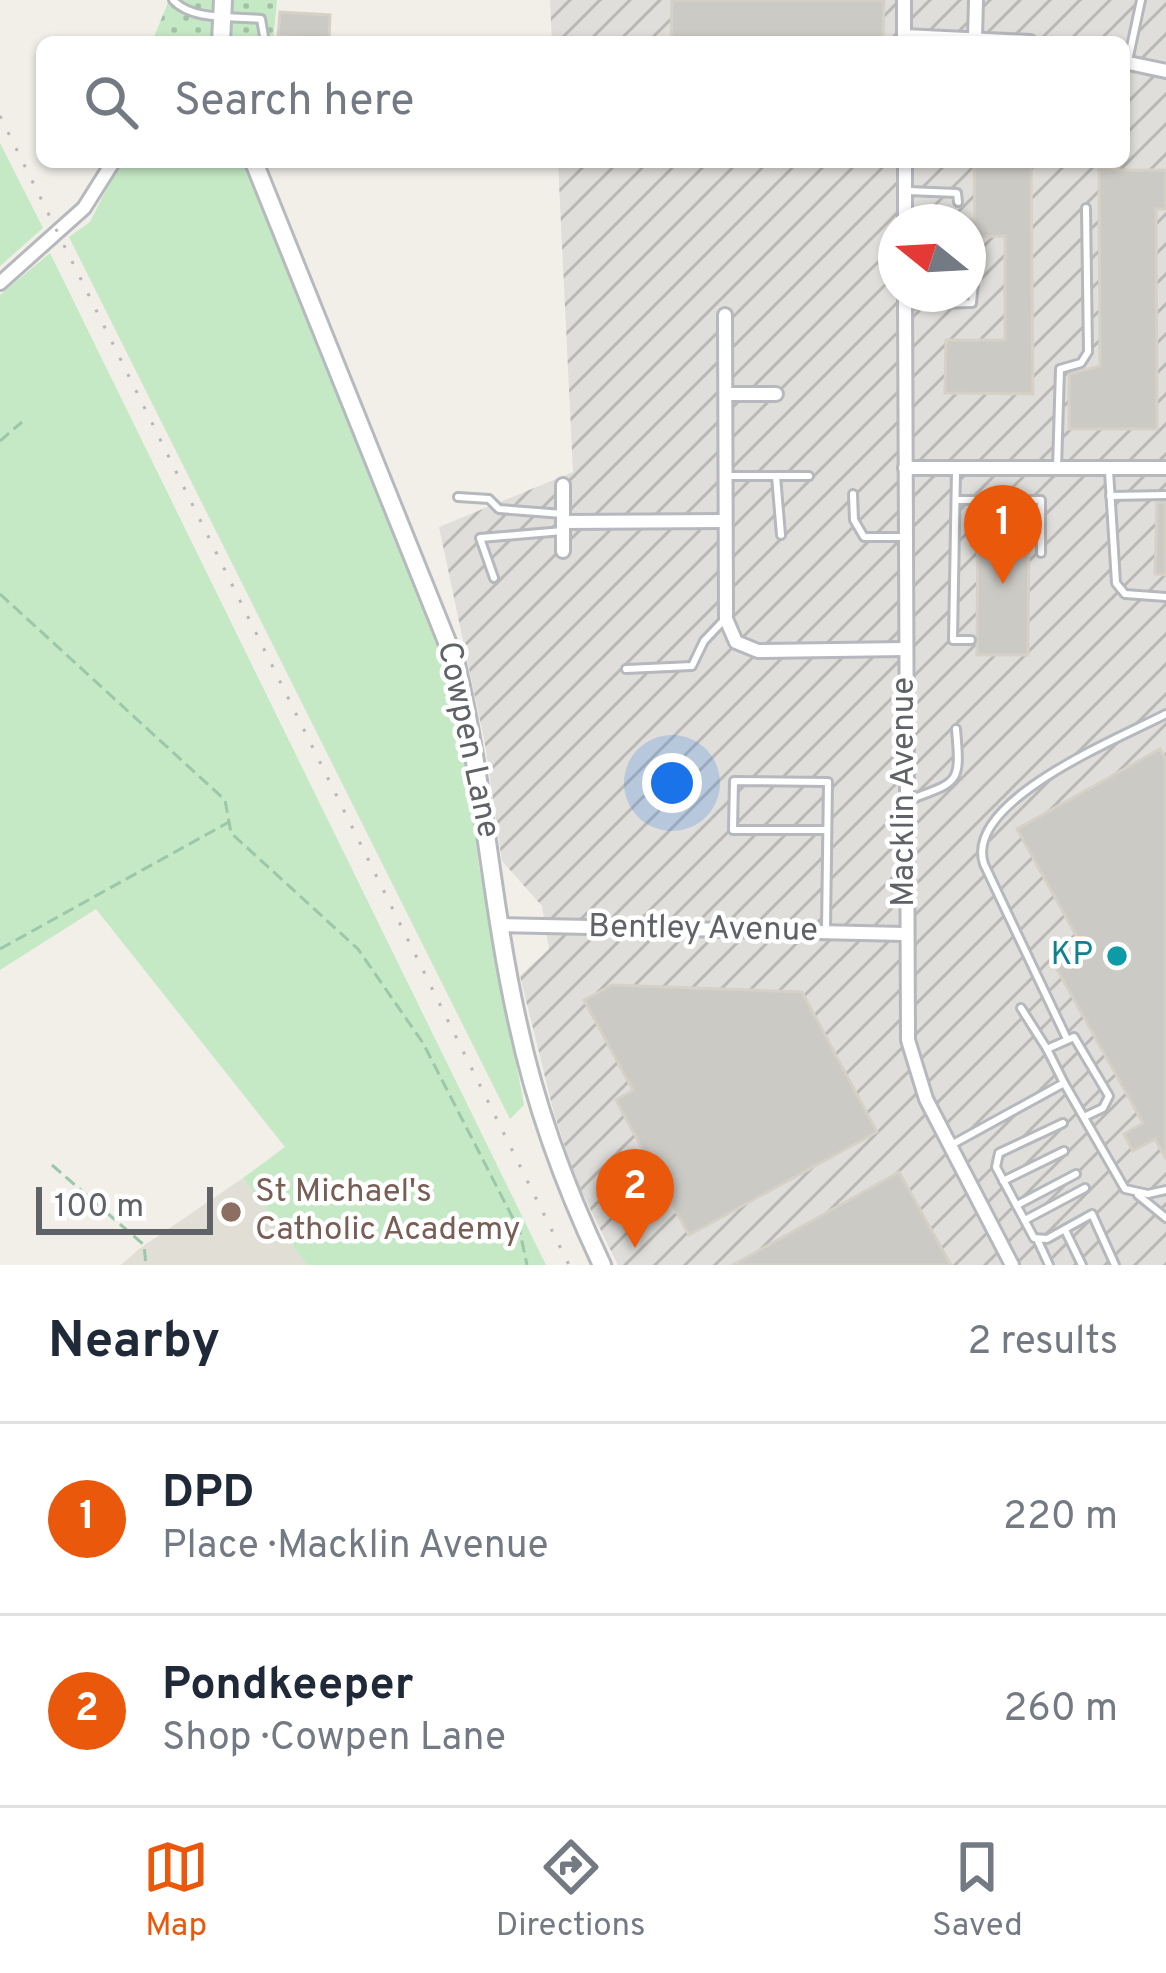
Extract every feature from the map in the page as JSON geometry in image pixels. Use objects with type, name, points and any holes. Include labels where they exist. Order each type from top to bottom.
[{"type":"street","points":[[904,0],[904,36]]},
{"type":"street","points":[[975,36],[976,0]]},
{"type":"street","points":[[1130,64],[1166,71]]},
{"type":"street","points":[[0,283],[84,208],[108,168]]},
{"type":"street","name":"Cowpen Lane","points":[[256,168],[449,644],[472,734],[517,1021],[550,1143],[602,1265]]},
{"type":"street","points":[[904,168],[904,204]]},
{"type":"street","name":"Macklin Avenue","points":[[904,312],[908,1040],[926,1099],[1012,1265]]},
{"type":"street","points":[[725,315],[726,619],[736,642],[758,651],[905,650]]},
{"type":"street","points":[[725,394],[776,394]]},
{"type":"street","points":[[905,468],[1166,468]]},
{"type":"street","points":[[562,551],[563,485]]},
{"type":"street","points":[[563,522],[725,521]]},
{"type":"street","name":"Bentley Avenue","points":[[501,925],[905,934]]},
{"type":"lane","points":[[173,0],[181,8],[222,9],[261,19],[264,36]]},
{"type":"lane","points":[[1130,47],[1142,0]]},
{"type":"lane","points":[[904,191],[956,193],[958,202]]},
{"type":"lane","points":[[1057,468],[1060,369],[1081,363],[1088,352],[1086,208]]},
{"type":"lane","points":[[956,468],[953,640],[971,640]]},
{"type":"lane","points":[[1109,468],[1116,584],[1125,594],[1166,597]]},
{"type":"lane","points":[[725,476],[809,476]]},
{"type":"lane","points":[[776,476],[781,536]]},
{"type":"lane","points":[[853,494],[854,520],[864,537],[905,537]]},
{"type":"lane","points":[[1110,496],[1166,495]]},
{"type":"lane","points":[[458,497],[489,499],[500,509],[563,522]]},
{"type":"lane","points":[[956,500],[1041,500],[1041,553]]},
{"type":"lane","points":[[494,578],[479,538],[563,522]]},
{"type":"lane","points":[[626,669],[692,666],[704,641],[726,619]]},
{"type":"lane","points":[[1067,1039],[983,864],[982,839],[989,824],[1016,798],[1166,714]]},
{"type":"lane","points":[[905,801],[954,783],[960,772],[956,730]]},
{"type":"lane","points":[[826,933],[828,782],[734,781],[733,830],[827,830]]},
{"type":"lane","points":[[1021,1008],[1125,1189],[1166,1218]]},
{"type":"lane","points":[[1046,1049],[1067,1039],[1079,1040],[1109,1096],[1103,1108],[1084,1117]]},
{"type":"lane","points":[[950,1145],[1064,1083]]},
{"type":"lane","points":[[1048,1265],[994,1161],[999,1153],[1063,1123]]},
{"type":"lane","points":[[1003,1181],[1064,1150]]},
{"type":"lane","points":[[1017,1205],[1076,1174]]},
{"type":"lane","points":[[1025,1220],[1085,1188]]},
{"type":"lane","points":[[1135,1193],[1166,1190]]},
{"type":"lane","points":[[1038,1240],[1091,1214],[1115,1265]]},
{"type":"lane","points":[[1064,1229],[1082,1265]]},
{"type":"path","points":[[0,441],[22,422]]},
{"type":"path","points":[[0,594],[225,800],[231,833],[358,949],[423,1043],[520,1232],[527,1265]]},
{"type":"path","points":[[0,949],[229,822]]},
{"type":"path","points":[[52,1165],[144,1245],[146,1265]]},
{"type":"shaded area","points":[[550,0],[1166,0],[1166,1265],[618,1265],[576,1180],[520,976],[549,949],[542,906],[502,861],[485,744],[439,527],[573,472],[558,168],[1130,168],[1130,36],[552,36]]},
{"type":"shaded area","name":"St Michael's Catholic Academy","points":[[243,1178],[307,1265],[121,1265],[139,1249]]},
{"type":"green space","points":[[169,0],[277,0],[274,36],[154,36]]},
{"type":"green space","points":[[0,143],[43,228],[0,266]]},
{"type":"green space","points":[[117,168],[245,168],[427,607],[464,738],[479,866],[524,1105],[510,1119],[69,237],[90,222]]},
{"type":"green space","points":[[50,253],[546,1265],[307,1265],[243,1178],[285,1147],[96,909],[0,970],[0,295]]},
{"type":"building","points":[[672,0],[884,0],[883,36],[671,36]]},
{"type":"building","points":[[280,12],[330,15],[329,36],[278,36]]},
{"type":"building","points":[[974,168],[1031,168],[1033,394],[945,393],[946,340],[1005,340],[1005,236],[986,237],[986,204],[975,204]]},
{"type":"building","points":[[1099,170],[1166,170],[1166,209],[1156,209],[1157,429],[1069,429],[1069,374],[1100,366]]},
{"type":"building","points":[[1166,502],[1166,575],[1155,574],[1157,503]]},
{"type":"building","points":[[1029,513],[1028,655],[977,655],[978,514]]},
{"type":"building","name":"KP","points":[[1160,749],[1166,760],[1166,1159],[1155,1139],[1133,1151],[1124,1134],[1143,1123],[1054,964],[1083,948],[1017,829]]},
{"type":"building","points":[[612,985],[802,992],[877,1132],[689,1235],[616,1100],[633,1090],[584,1000]]},
{"type":"building","points":[[899,1172],[951,1265],[733,1265]]},
{"type":"railway","points":[[0,116],[569,1265]]},
{"type":"place","name":"DPD","points":[[1003,584]]},
{"type":"place","name":"KP","points":[[1117,956]]},
{"type":"place","name":"St Michael's Catholic Academy","points":[[231,1212]]},
{"type":"place","name":"Pondkeeper","points":[[635,1248]]}]
